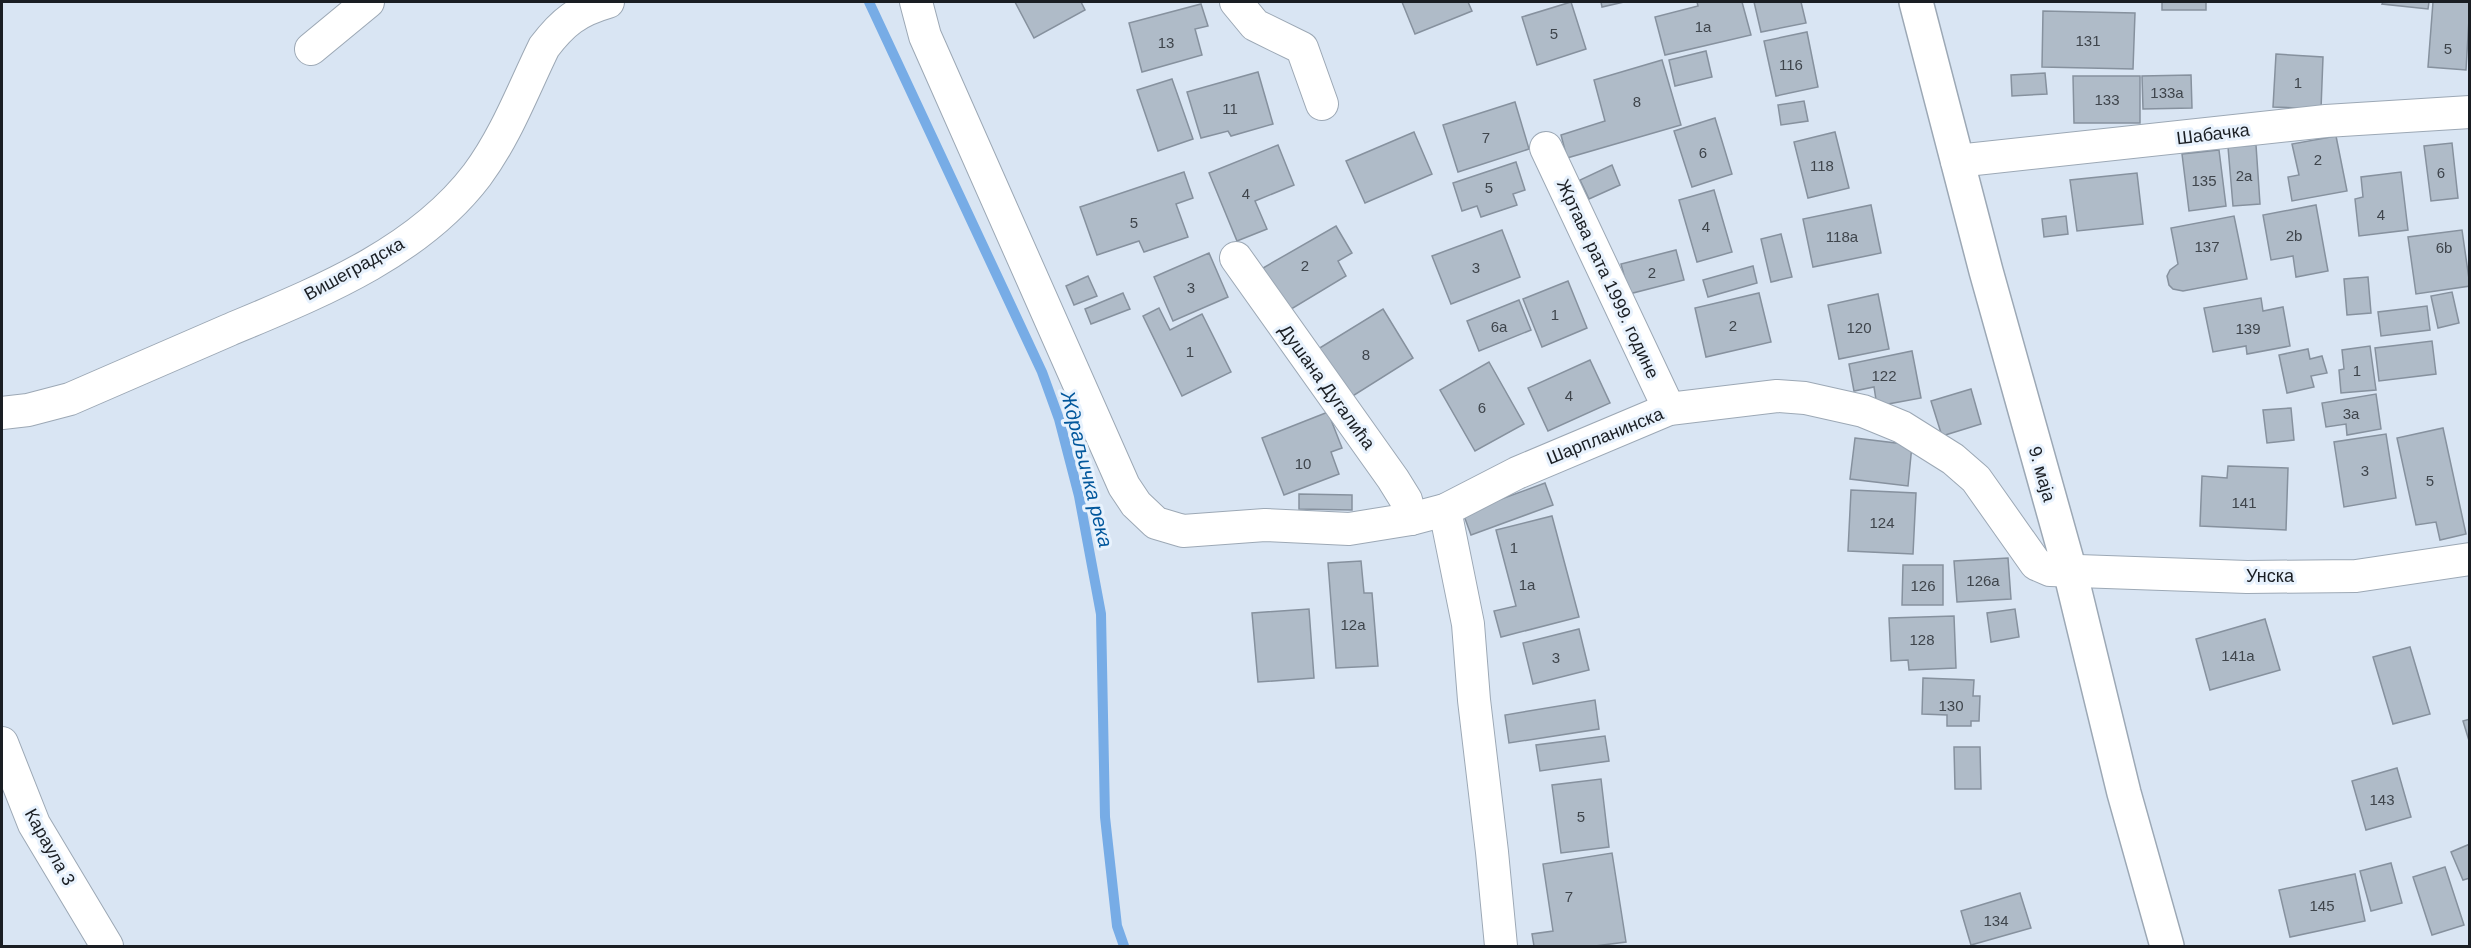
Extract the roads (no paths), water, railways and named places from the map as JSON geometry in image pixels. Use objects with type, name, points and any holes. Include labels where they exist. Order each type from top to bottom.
[{"type":"main road","name":"9. маја","points":[[1916,2],[2070,571],[2124,793],[2167,946]]},
{"type":"street","points":[[310,49],[368,2]]},
{"type":"street","name":"Вишеградска","points":[[2,413],[28,410],[70,399],[326,288],[406,241],[457,199],[476,176],[502,139],[544,47],[554,34],[567,20],[602,2]]},
{"type":"street","name":"Шарпланинска","points":[[915,2],[925,36],[1124,486],[1136,504],[1156,523],[1183,531],[1265,525],[1349,529],[1411,519],[1444,510],[1517,473],[1669,410],[1777,396],[1805,398],[1872,415],[1902,427],[1953,459],[1976,480],[2036,564],[2050,570],[2070,571]]},
{"type":"street","points":[[1236,2],[1255,25],[1302,48],[1322,104]]},
{"type":"street","name":"Шабачка","points":[[1958,161],[2326,121],[2469,112]]},
{"type":"street","name":"Жртава рата 1999. године","points":[[1546,148],[1669,410]]},
{"type":"street","name":"Душана Дугалића","points":[[1236,258],[1393,479],[1406,500],[1411,519]]},
{"type":"street","points":[[1444,510],[1468,624],[1501,946]]},
{"type":"street","name":"Унска","points":[[2070,571],[2218,576],[2356,576],[2469,559]]},
{"type":"street","name":"Караула 3","points":[[2,743],[34,824],[107,946]]},
{"type":"waterway","name":"Ждраљичка река","points":[[869,2],[1042,372],[1059,419],[1079,496],[1101,614],[1105,817],[1117,926],[1124,946]]}]
